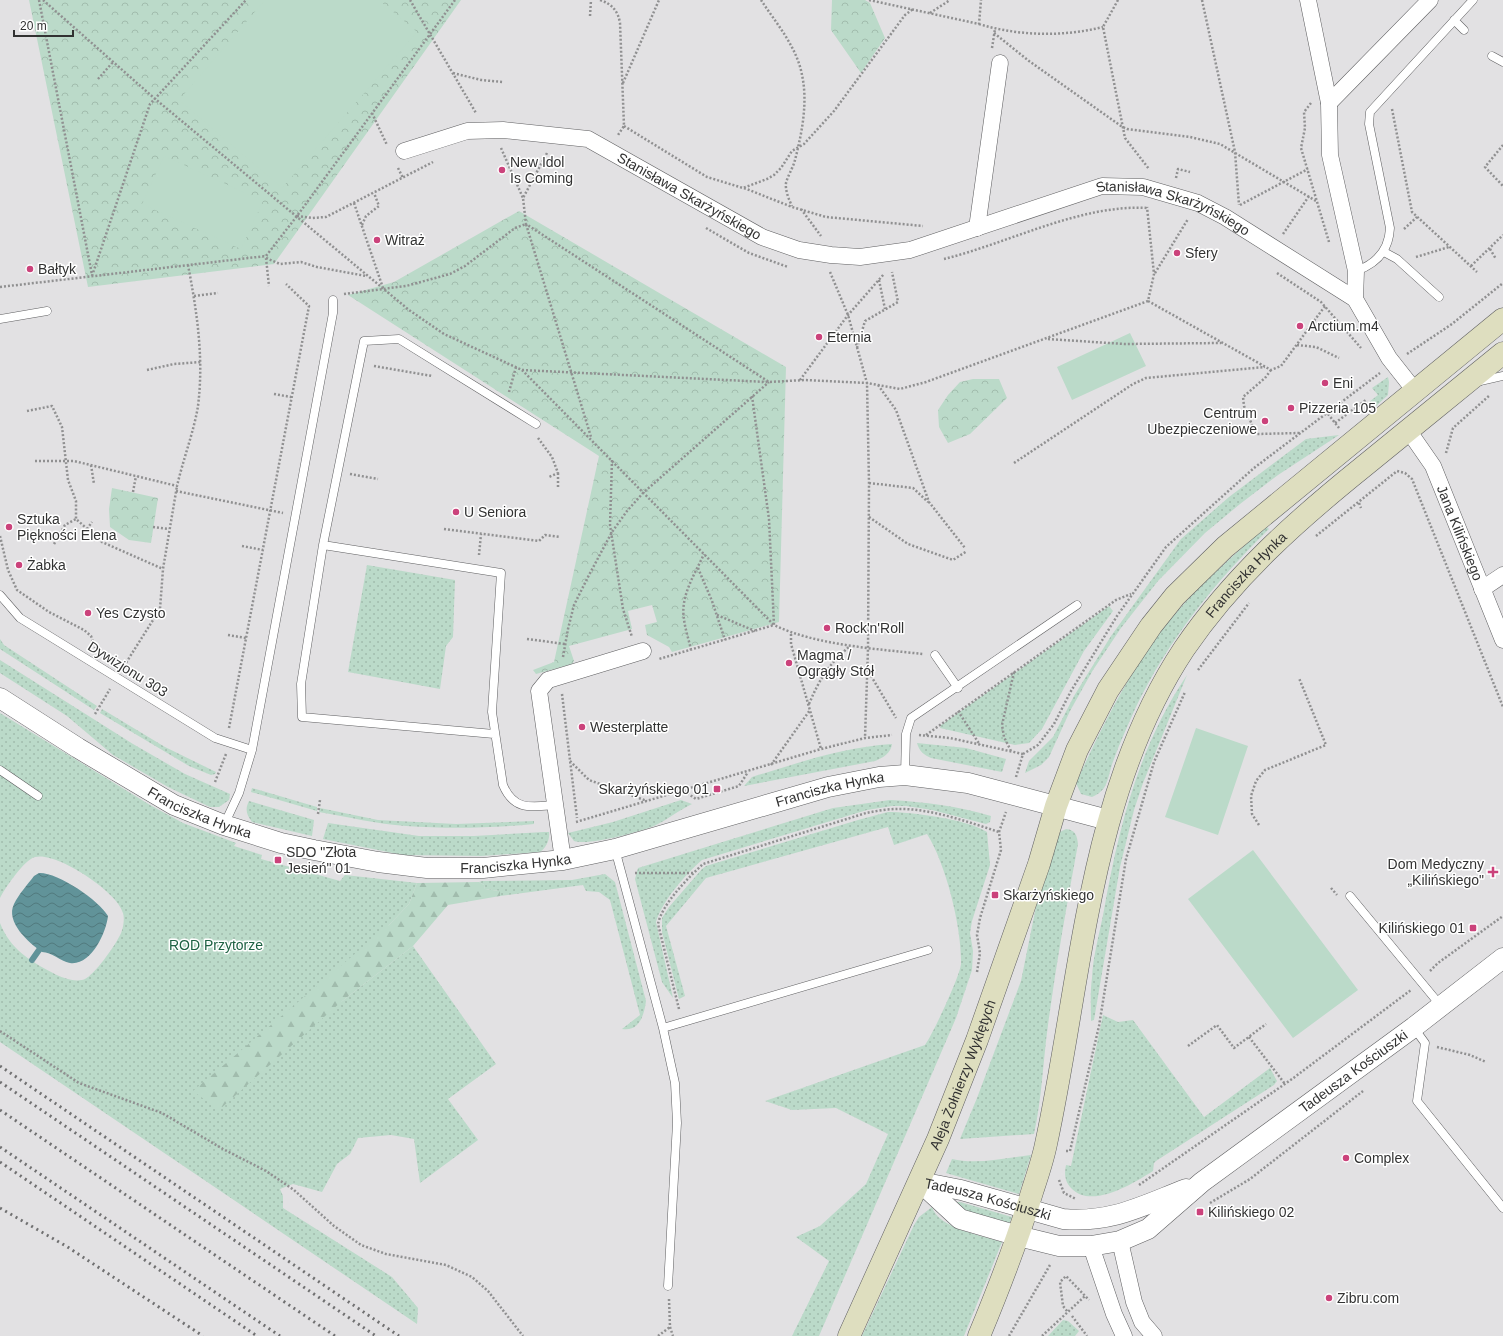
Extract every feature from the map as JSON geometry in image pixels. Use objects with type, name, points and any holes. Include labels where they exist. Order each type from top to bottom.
[{"type":"main road","name":"Franciszka Hynka","points":[[1056,806],[1077,750],[1108,690],[1150,626],[1175,596],[1231,542],[1503,319]]},
{"type":"main road","name":"Franciszka Hynka","points":[[1108,820],[1135,743],[1156,697],[1184,650],[1212,610],[1262,554],[1315,506],[1503,353]]},
{"type":"main road","name":"Aleja Żołnierzy Wyklętych","points":[[848,1336],[920,1182],[977,1040],[1039,864],[1056,806]]},
{"type":"main road","points":[[979,1336],[1004,1277],[1027,1210],[1046,1147],[1094,882],[1108,820]]},
{"type":"street","points":[[1308,0],[1329,103],[1330,155],[1356,271],[1355,299]]},
{"type":"street","points":[[1329,103],[1430,0]]},
{"type":"street","points":[[977,228],[1000,63]]},
{"type":"street","name":"Stanisława Skarżyńskiego","points":[[404,152],[467,131],[503,130],[588,139],[762,237],[799,250],[831,255],[860,257],[896,253],[977,228],[1102,186],[1151,189],[1198,203],[1225,216],[1355,299],[1389,358],[1415,391]]},
{"type":"street","name":"Jana Kilińskiego","points":[[1408,430],[1433,466],[1503,640]]},
{"type":"street","points":[[1482,589],[1503,575]]},
{"type":"street","points":[[563,860],[539,691],[548,680],[640,652]]},
{"type":"street","name":"Franciszka Hynka","points":[[0,698],[78,748],[174,805],[224,825],[281,843],[378,862],[427,868],[483,868],[563,860],[615,849],[828,787],[879,777],[905,775],[968,783],[1108,820]]},
{"type":"street","name":"Tadeusza Kościuszki","points":[[920,1182],[960,1219],[1058,1246],[1091,1246],[1120,1241],[1148,1229],[1202,1182],[1414,1027],[1503,958]]},
{"type":"street","name":"Tadeusza Kościuszki","points":[[920,1182],[961,1190],[1063,1219],[1097,1220],[1123,1214],[1202,1182]]},
{"type":"street","points":[[1120,1241],[1134,1302],[1142,1322],[1154,1336]]},
{"type":"street","points":[[1091,1246],[1114,1314],[1124,1336]]},
{"type":"lane","points":[[1356,271],[1374,262],[1384,252],[1390,228],[1369,124],[1370,112],[1473,0]]},
{"type":"lane","points":[[1454,20],[1464,30]]},
{"type":"lane","points":[[1492,56],[1503,62]]},
{"type":"lane","points":[[1384,252],[1400,262],[1439,297]]},
{"type":"lane","points":[[224,825],[240,793],[252,750],[333,313],[333,300]]},
{"type":"lane","points":[[0,319],[47,311]]},
{"type":"lane","points":[[494,734],[302,717],[301,684],[323,545],[364,341],[399,339],[536,424]]},
{"type":"lane","points":[[1466,384],[1503,376]]},
{"type":"lane","points":[[323,545],[501,574],[492,712],[494,734],[503,785],[507,794],[516,803],[521,805],[531,807],[555,805]]},
{"type":"lane","name":"Dywizjonu 303","points":[[0,594],[20,618],[117,676],[215,738],[252,750]]},
{"type":"lane","points":[[905,775],[906,734],[911,718],[958,688],[1077,605]]},
{"type":"lane","points":[[935,655],[958,688]]},
{"type":"lane","points":[[0,770],[38,796]]},
{"type":"lane","points":[[615,849],[663,1028],[675,1083],[677,1123],[668,1286]]},
{"type":"lane","points":[[1350,896],[1441,1006]]},
{"type":"lane","points":[[663,1028],[928,950]]},
{"type":"lane","points":[[1414,1027],[1425,1043],[1417,1101],[1503,1208]]},
{"type":"path","points":[[39,0],[92,276]]},
{"type":"path","points":[[43,0],[154,98],[297,216],[366,276],[409,310],[444,334],[522,370],[591,438],[774,626],[791,634],[850,645],[935,655]]},
{"type":"path","points":[[92,276],[150,104],[246,0]]},
{"type":"path","points":[[410,0],[486,130]]},
{"type":"path","points":[[269,286],[266,257],[455,0]]},
{"type":"path","points":[[590,16],[591,0]]},
{"type":"path","points":[[600,0],[608,3],[618,13],[620,23],[624,126],[609,150]]},
{"type":"path","points":[[622,85],[659,0]]},
{"type":"path","points":[[761,0],[789,43],[802,75],[804,101],[802,126],[795,160],[786,184],[792,207]]},
{"type":"path","points":[[869,0],[886,5],[913,9],[979,24],[995,29],[1044,34],[1082,32],[1103,27]]},
{"type":"path","points":[[930,13],[950,0]]},
{"type":"path","points":[[979,24],[981,0]]},
{"type":"path","points":[[1118,0],[1103,27],[1121,126],[1125,138],[1149,169],[1152,180],[1147,208],[1154,274],[1148,301]]},
{"type":"path","points":[[1202,0],[1235,152],[1239,205]]},
{"type":"path","points":[[743,188],[774,176],[792,151],[797,146],[804,144],[834,111],[905,16],[913,9]]},
{"type":"path","points":[[994,33],[1029,61],[1121,126],[1128,129],[1190,137],[1220,144],[1316,201]]},
{"type":"path","points":[[98,79],[113,62]]},
{"type":"path","points":[[453,73],[481,80],[503,82]]},
{"type":"path","points":[[1391,104],[1412,212],[1476,272]]},
{"type":"path","points":[[624,126],[707,177],[743,188],[792,207],[826,217],[915,226],[929,225]]},
{"type":"path","points":[[507,146],[500,145],[523,198],[526,224],[570,373],[591,438]]},
{"type":"path","points":[[1503,145],[1485,167],[1503,186]]},
{"type":"path","points":[[523,198],[548,151],[541,150]]},
{"type":"path","points":[[297,216],[312,218],[326,216],[438,160]]},
{"type":"path","points":[[1225,216],[1239,205],[1308,168]]},
{"type":"path","points":[[362,226],[366,216],[379,206],[374,193]]},
{"type":"path","points":[[1274,247],[1309,196]]},
{"type":"path","points":[[354,203],[384,289]]},
{"type":"path","points":[[801,209],[818,231],[831,255],[830,275],[848,315],[867,383],[868,648],[865,738]]},
{"type":"path","points":[[1406,227],[1417,217]]},
{"type":"path","points":[[1154,274],[1188,219]]},
{"type":"path","points":[[333,300],[347,292],[406,286],[450,274],[465,266],[515,228],[526,224]]},
{"type":"path","points":[[526,224],[769,382]]},
{"type":"path","points":[[1471,266],[1503,235]]},
{"type":"path","points":[[1400,262],[1450,247]]},
{"type":"path","points":[[1490,249],[1496,259]]},
{"type":"path","points":[[0,286],[266,257],[280,264],[301,262],[317,267],[366,276]]},
{"type":"path","points":[[117,676],[160,609],[163,569],[176,491],[198,407],[201,362],[194,296],[188,265]]},
{"type":"path","points":[[857,348],[865,320],[898,302],[892,272]]},
{"type":"path","points":[[800,380],[848,315],[884,274]]},
{"type":"path","points":[[879,280],[885,309]]},
{"type":"path","points":[[1403,357],[1452,324],[1503,283]]},
{"type":"path","points":[[228,731],[309,306],[286,284]]},
{"type":"path","points":[[194,296],[218,293]]},
{"type":"path","points":[[522,370],[769,382],[800,380],[867,383],[900,389],[926,382],[1148,301],[1271,370]]},
{"type":"path","points":[[1302,433],[1256,434],[1244,406],[1242,397],[1265,378],[1271,370],[1281,366],[1325,306]]},
{"type":"path","points":[[1046,338],[1124,344],[1223,343]]},
{"type":"path","points":[[1296,345],[1316,347],[1339,358]]},
{"type":"path","points":[[147,370],[174,364],[201,362]]},
{"type":"path","points":[[359,364],[433,376]]},
{"type":"path","points":[[505,404],[516,367]]},
{"type":"path","points":[[1014,463],[1133,384],[1146,378],[1264,367]]},
{"type":"path","points":[[558,826],[648,802],[821,749],[865,738],[906,734],[926,735],[1023,754],[1038,745],[1054,724],[1070,691],[1132,594],[1166,547],[1254,468],[1385,370]]},
{"type":"path","points":[[577,822],[561,676],[565,644],[574,605],[612,532],[627,511],[643,493],[769,382]]},
{"type":"path","points":[[878,385],[896,410],[928,502]]},
{"type":"path","points":[[274,394],[291,397]]},
{"type":"path","points":[[1449,431],[1490,395]]},
{"type":"path","points":[[752,396],[769,519],[774,626]]},
{"type":"path","points":[[1335,423],[1366,400]]},
{"type":"path","points":[[27,411],[52,406],[62,427],[68,480],[76,501],[76,519],[102,542],[163,569]]},
{"type":"path","points":[[520,414],[521,419],[527,423],[552,457],[558,473],[558,487]]},
{"type":"path","points":[[1328,414],[1339,429],[1342,428]]},
{"type":"path","points":[[1446,458],[1446,452],[1454,428]]},
{"type":"path","points":[[35,461],[65,460],[177,486]]},
{"type":"path","points":[[612,460],[610,525],[623,609],[640,652],[647,662],[774,626]]},
{"type":"path","points":[[91,465],[94,484]]},
{"type":"path","points":[[1313,539],[1397,471],[1405,473],[1412,478],[1503,707]]},
{"type":"path","points":[[338,472],[378,479]]},
{"type":"path","points":[[549,476],[558,473]]},
{"type":"path","points":[[133,492],[136,476]]},
{"type":"path","points":[[868,483],[913,488],[928,502],[966,550],[953,560],[908,544],[868,516]]},
{"type":"path","points":[[176,491],[296,515]]},
{"type":"path","points":[[1359,503],[1361,508]]},
{"type":"path","points":[[54,544],[65,525],[76,519]]},
{"type":"path","points":[[87,529],[92,522]]},
{"type":"path","points":[[153,527],[169,529]]},
{"type":"path","points":[[444,529],[539,541],[545,535],[560,537]]},
{"type":"path","points":[[480,546],[481,534]]},
{"type":"path","points":[[0,536],[2,551],[8,570],[17,590],[49,612],[84,630],[91,636],[96,651]]},
{"type":"path","points":[[242,546],[262,550]]},
{"type":"path","points":[[691,650],[683,618],[684,606],[688,588],[704,554]]},
{"type":"path","points":[[698,567],[725,640]]},
{"type":"path","points":[[926,735],[1014,671],[1116,600],[1132,594]]},
{"type":"path","points":[[1196,672],[1250,602]]},
{"type":"path","points":[[717,615],[755,631]]},
{"type":"path","points":[[791,634],[791,644],[821,749]]},
{"type":"path","points":[[228,635],[246,638]]},
{"type":"path","points":[[527,639],[565,644]]},
{"type":"path","points":[[809,706],[820,678],[833,661],[850,645]]},
{"type":"path","points":[[118,664],[129,671]]},
{"type":"path","points":[[867,669],[906,734]]},
{"type":"path","points":[[1011,752],[1004,737],[1002,726],[1014,671]]},
{"type":"path","points":[[1259,825],[1252,814],[1251,796],[1256,781],[1265,770],[1326,745],[1299,678]]},
{"type":"path","points":[[1063,1152],[1070,1151],[1099,1026],[1128,852],[1154,762],[1186,690]]},
{"type":"path","points":[[95,714],[105,698]]},
{"type":"path","points":[[771,765],[810,710]]},
{"type":"path","points":[[958,711],[980,745]]},
{"type":"path","points":[[215,782],[227,752]]},
{"type":"path","points":[[570,760],[589,780],[648,802]]},
{"type":"path","points":[[684,791],[696,799],[739,786],[748,772]]},
{"type":"path","points":[[318,814],[320,800]]},
{"type":"path","points":[[677,998],[658,924],[660,914],[703,864],[866,813],[885,810],[910,810],[933,814],[961,820],[999,832],[1001,850],[980,918],[977,935],[980,954],[976,977]]},
{"type":"path","points":[[621,871],[642,874],[694,873]]},
{"type":"path","points":[[1136,1186],[1285,1084],[1421,981],[1438,963],[1503,916]]},
{"type":"path","points":[[1188,1046],[1217,1025],[1234,1048],[1266,1024]]},
{"type":"path","points":[[0,1031],[79,1083],[162,1113],[223,1149],[266,1171],[294,1190],[334,1226],[361,1245],[386,1254],[446,1265],[472,1277],[488,1291],[523,1336]]},
{"type":"path","points":[[1249,1036],[1285,1084]]},
{"type":"path","points":[[1425,1043],[1470,1055],[1486,1062]]},
{"type":"path","points":[[1208,1204],[1250,1179],[1364,1091]]},
{"type":"path","points":[[1060,1173],[1059,1180],[1064,1192],[1083,1201]]},
{"type":"path","points":[[1010,1336],[1046,1269],[1055,1262]]},
{"type":"path","points":[[1067,1312],[1063,1306],[1060,1282],[1066,1276],[1090,1302]]},
{"type":"path","points":[[668,1286],[670,1327],[673,1336]]},
{"type":"path","points":[[1042,1336],[1085,1296]]},
{"type":"path","points":[[1072,1316],[1087,1336]]},
{"type":"path","points":[[658,1336],[670,1327]]},
{"type":"green space","points":[[29,0],[461,0],[274,264],[88,287]]},
{"type":"green space","points":[[265,0],[379,0],[417,32],[282,188],[179,100]]},
{"type":"green space","points":[[832,0],[865,0],[870,3],[885,38],[861,73],[831,30]]},
{"type":"green space","points":[[164,156],[263,201],[241,249],[142,204]]},
{"type":"green space","points":[[519,211],[786,367],[779,622],[672,652],[669,647],[647,635],[645,625],[657,622],[652,605],[628,611],[632,629],[569,646],[574,661],[572,664],[536,674],[533,670],[554,662],[599,456],[348,295],[394,282]]},
{"type":"green space","points":[[1130,333],[1146,366],[1072,400],[1057,367]]},
{"type":"green space","points":[[1388,377],[1388,395],[1374,408],[1369,402],[1378,395],[1372,388]]},
{"type":"green space","points":[[973,379],[999,379],[1007,398],[970,434],[948,443],[939,427],[938,410],[948,395],[960,382]]},
{"type":"green space","points":[[1339,435],[1278,475],[1240,504],[1205,533],[1158,581],[1121,628],[1093,670],[1070,711],[1049,757],[1041,765],[1025,773],[1029,761],[1053,737],[1074,696],[1111,636],[1181,539],[1229,497],[1306,439]]},
{"type":"green space","points":[[112,488],[158,498],[151,543],[129,540],[110,527],[109,509]]},
{"type":"green space","points":[[1266,526],[1269,529],[1212,591],[1194,613],[1162,659],[1135,709],[1119,746],[1104,788],[1092,797],[1081,794],[1076,783],[1087,759],[1110,713],[1150,646],[1192,595]]},
{"type":"green space","points":[[367,565],[455,580],[453,637],[446,646],[440,689],[348,672]]},
{"type":"green space","points":[[1109,606],[1113,611],[1084,651],[1042,729],[1029,743],[1015,745],[940,728],[941,725]]},
{"type":"green space","points":[[0,639],[4,645],[97,706],[94,710],[0,649]]},
{"type":"green space","points":[[0,660],[133,744],[185,774],[230,794],[229,800],[219,807],[210,807],[168,787],[113,755],[67,716],[0,673]]},
{"type":"green space","points":[[1187,675],[1143,783],[1134,810],[1120,867],[1094,1020],[1091,1021],[1091,989],[1094,961],[1124,817],[1144,758],[1156,730],[1170,702]]},
{"type":"green space","points":[[102,709],[165,747],[216,772],[215,774],[211,775],[189,766],[100,713]]},
{"type":"green space","name":"ROD Przytorze","points":[[0,713],[150,805],[183,823],[236,843],[234,846],[262,855],[261,859],[340,881],[345,875],[417,883],[409,904],[389,925],[341,1002],[413,946],[496,1064],[448,1099],[478,1140],[420,1183],[414,1139],[391,1135],[358,1138],[350,1154],[337,1164],[322,1192],[293,1184],[280,1189],[283,1196],[283,1208],[392,1277],[418,1308],[417,1324],[0,1042],[0,923],[9,940],[29,959],[57,975],[69,979],[81,980],[85,979],[94,972],[104,960],[123,928],[124,918],[119,904],[98,884],[71,867],[57,860],[45,857],[35,857],[26,863],[10,881],[0,898]]},
{"type":"green space","points":[[1196,728],[1248,746],[1218,835],[1165,817]]},
{"type":"green space","points":[[917,743],[966,748],[1006,759],[1002,772],[931,758],[922,752]]},
{"type":"green space","points":[[892,744],[886,755],[875,761],[744,786],[752,777],[804,761],[856,748]]},
{"type":"green space","points":[[252,788],[317,807],[317,811],[251,792]]},
{"type":"green space","points":[[681,800],[692,804],[664,821],[637,832],[591,842],[574,841],[568,833],[613,822]]},
{"type":"green space","points":[[890,800],[928,803],[953,807],[991,816],[990,822],[986,824],[932,810],[906,806],[892,806],[867,810],[702,860],[675,888],[663,905],[656,922],[673,998],[662,982],[635,879],[638,868],[833,808]]},
{"type":"green space","points":[[249,801],[314,820],[312,836],[252,822],[247,812]]},
{"type":"green space","points":[[320,808],[378,820],[456,824],[534,821],[534,824],[470,828],[406,826],[373,822],[319,812]]},
{"type":"green space","points":[[888,812],[939,817],[966,823],[987,832],[990,865],[972,921],[970,933],[973,951],[972,970],[956,1018],[819,1336],[792,1336],[829,1261],[796,1237],[820,1226],[866,1184],[888,1134],[836,1108],[792,1110],[765,1101],[925,1045],[946,1005],[961,964],[959,933],[952,897],[940,862],[927,834],[894,845],[888,827],[706,878],[666,926],[685,996],[679,999],[662,932],[662,918],[669,907],[706,866]]},
{"type":"green space","points":[[328,823],[419,836],[474,836],[549,832],[549,838],[547,844],[540,852],[481,856],[403,855],[323,839]]},
{"type":"green space","points":[[1066,829],[1074,832],[1078,844],[1055,979],[1046,1039],[1039,1107],[1034,1134],[960,1139],[1021,981],[1039,892],[1060,832]]},
{"type":"green space","points":[[1253,850],[1358,990],[1293,1038],[1188,899]]},
{"type":"green space","points":[[605,874],[615,882],[646,1001],[640,1022],[633,1028],[628,1029],[622,1029],[640,1015],[610,900],[599,892],[586,891],[583,885],[500,896],[500,891],[485,889],[484,885],[479,882],[572,880]]},
{"type":"green space","points":[[479,882],[484,885],[485,889],[500,891],[500,896],[448,905],[413,946],[341,1002],[219,1110],[193,1091],[389,925],[409,904],[417,883]]},
{"type":"green space","points":[[1103,1015],[1118,1022],[1133,1020],[1204,1117],[1270,1068],[1277,1081],[1274,1085],[1156,1161],[1154,1163],[1153,1171],[1135,1182],[1101,1195],[1090,1196],[1079,1194],[1067,1183],[1065,1168],[1066,1165],[1071,1166]]},
{"type":"green space","points":[[1031,1155],[1019,1194],[946,1173],[952,1159],[961,1161],[981,1161]]},
{"type":"green space","points":[[955,1202],[960,1202],[1012,1217],[1008,1226],[967,1213]]},
{"type":"green space","points":[[932,1207],[936,1214],[952,1226],[973,1234],[1002,1242],[964,1336],[862,1336],[914,1225],[919,1217]]},
{"type":"green space","points":[[1063,1320],[1068,1321],[1079,1331],[1075,1336],[1048,1336]]},
{"type":"water","points":[[39,873],[56,877],[77,888],[96,902],[108,916],[101,939],[96,947],[91,954],[78,963],[70,963],[49,953],[42,952],[25,938],[15,925],[12,911],[14,904],[34,876]]},
{"type":"waterway","points":[[32,960],[39,950]]},
{"type":"railway","points":[[0,1066],[399,1336]]},
{"type":"railway","points":[[0,1082],[376,1336]]},
{"type":"railway","points":[[0,1110],[335,1336]]},
{"type":"railway","points":[[0,1147],[280,1336]]},
{"type":"railway","points":[[0,1162],[257,1336]]},
{"type":"railway","points":[[0,1208],[66,1246],[203,1336]]},
{"type":"place","name":"New Idol Is Coming","points":[[502,170]]},
{"type":"place","name":"Witraż","points":[[377,240]]},
{"type":"place","name":"Sfery","points":[[1177,253]]},
{"type":"place","name":"Bałtyk","points":[[30,269]]},
{"type":"place","name":"Arctium.m4","points":[[1300,326]]},
{"type":"place","name":"Eternia","points":[[819,337]]},
{"type":"place","name":"Eni","points":[[1325,383]]},
{"type":"place","name":"Pizzeria 105","points":[[1291,408]]},
{"type":"place","name":"Centrum Ubezpieczeniowe","points":[[1265,421]]},
{"type":"place","name":"U Seniora","points":[[456,512]]},
{"type":"place","name":"Sztuka Piękności Elena","points":[[9,527]]},
{"type":"place","name":"Żabka","points":[[19,565]]},
{"type":"place","name":"Yes Czysto","points":[[88,613]]},
{"type":"place","name":"Rock'n'Roll","points":[[827,628]]},
{"type":"place","name":"Magma / Ogrągły Stół","points":[[789,663]]},
{"type":"place","name":"Westerplatte","points":[[582,727]]},
{"type":"place","name":"Skarżyńskiego 01","points":[[717,789]]},
{"type":"place","name":"SDO \"Złota Jesień\" 01","points":[[278,860]]},
{"type":"place","name":"Dom Medyczny „Kilińskiego\"","points":[[1493,872]]},
{"type":"place","name":"Skarżyńskiego","points":[[995,895]]},
{"type":"place","name":"Kilińskiego 01","points":[[1473,928]]},
{"type":"place","name":"Complex","points":[[1346,1158]]},
{"type":"place","name":"Kilińskiego 02","points":[[1200,1212]]},
{"type":"place","name":"Zibru.com","points":[[1329,1298]]}]
